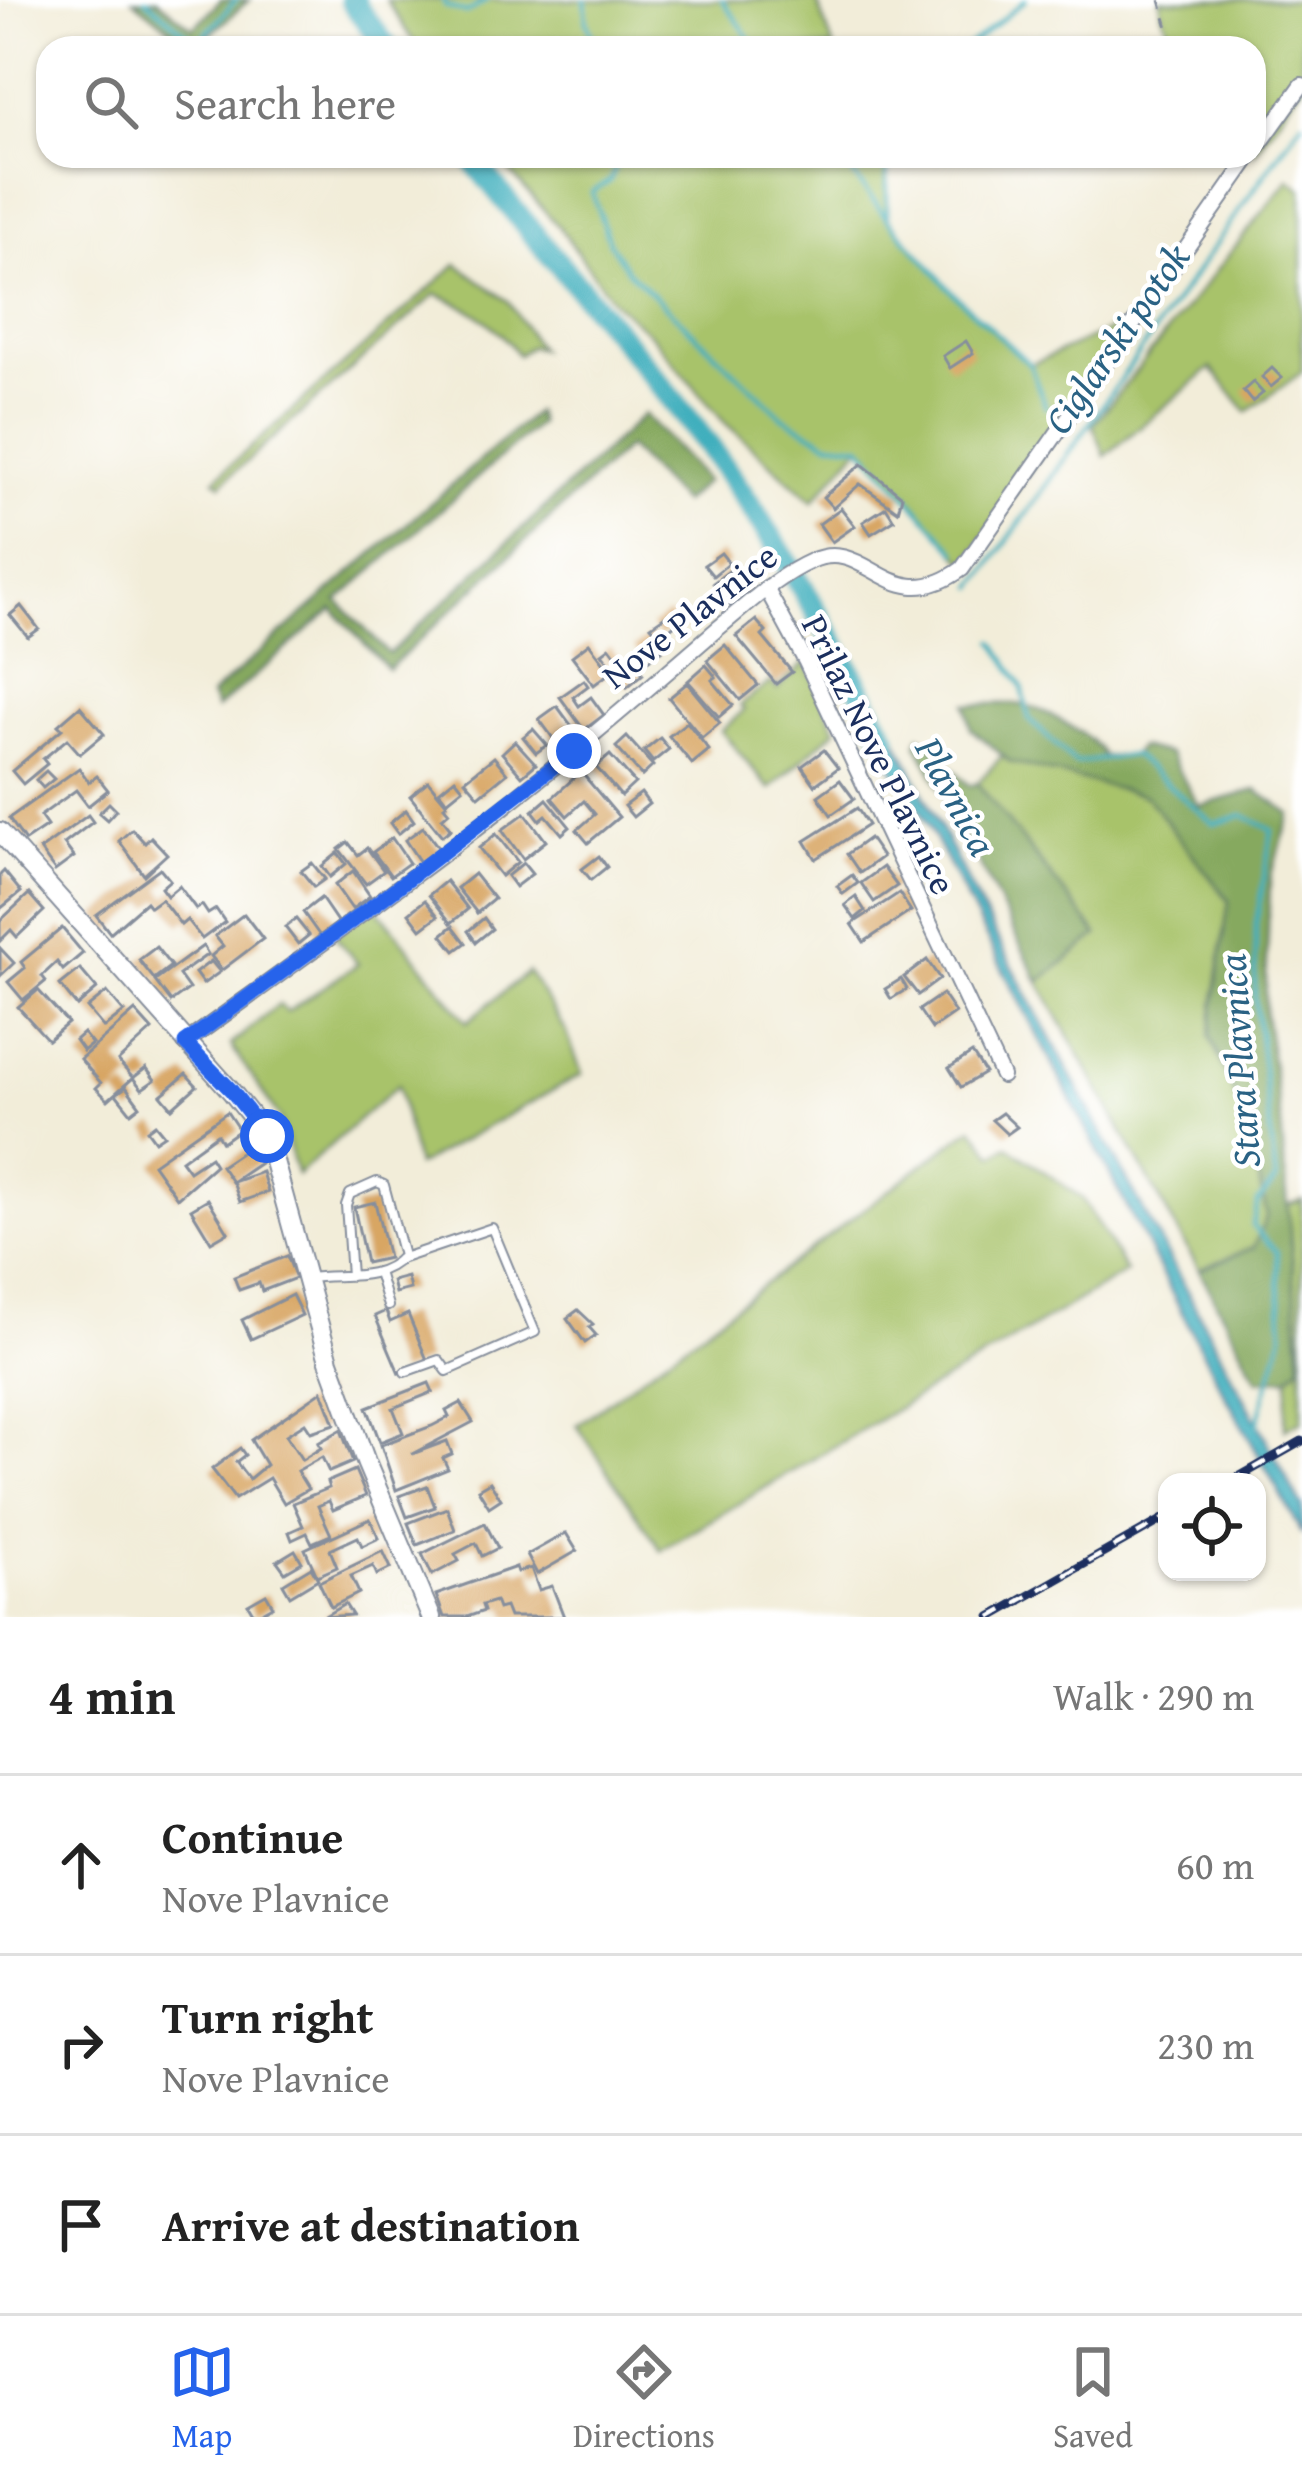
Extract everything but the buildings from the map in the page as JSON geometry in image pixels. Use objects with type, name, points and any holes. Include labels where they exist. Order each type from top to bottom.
[{"type":"street","points":[[1266,136],[1302,85]]},
{"type":"street","name":"Nove Plavnice","points":[[185,1043],[382,899],[574,751],[772,585],[812,560],[844,556],[914,589],[943,583],[966,562],[1243,168]]},
{"type":"street","name":"Prilaz Nove Plavnice","points":[[772,585],[1001,1076]]},
{"type":"street","points":[[0,832],[267,1136],[329,1361],[431,1617]]},
{"type":"lane","points":[[307,1279],[351,1276],[392,1269],[400,1258],[402,1244],[384,1185],[377,1182],[350,1194],[346,1205],[351,1276]]},
{"type":"lane","points":[[400,1258],[492,1228],[536,1332],[447,1371],[440,1360],[405,1372]]},
{"type":"lane","points":[[378,1272],[388,1306]]},
{"type":"path","points":[[1160,0],[1170,36]]},
{"type":"green space","points":[[133,0],[157,0],[193,28],[221,0],[249,0],[208,36],[180,36]]},
{"type":"green space","points":[[386,0],[816,0],[830,36],[410,36]]},
{"type":"green space","points":[[1160,0],[1302,0],[1302,85],[1266,135],[1266,36],[1173,36]]},
{"type":"green space","points":[[507,168],[887,168],[888,218],[955,295],[1029,365],[1134,320],[966,563],[861,445],[813,501],[723,421],[652,336],[614,302],[559,227]]},
{"type":"green space","points":[[1289,179],[1302,189],[1302,372],[1247,412],[1211,368],[1105,456],[1093,425]]},
{"type":"green space","points":[[457,264],[508,301],[539,349],[530,346],[518,355],[482,318],[436,294],[221,484],[215,479]]},
{"type":"green space","points":[[535,412],[539,423],[338,601],[389,654],[644,414],[706,481],[682,503],[627,447],[388,669],[333,609],[216,709],[210,696]]},
{"type":"green space","points":[[806,662],[836,729],[770,789],[721,731],[744,710],[740,705],[771,682],[777,689]]},
{"type":"green space","points":[[966,704],[1033,708],[1081,733],[1103,757],[1132,755],[1139,747],[1169,754],[1199,806],[1256,790],[1291,814],[1270,878],[1265,1014],[1281,1122],[1301,1365],[1289,1377],[1258,1380],[1199,1270],[1254,1247],[1267,1215],[1243,1114],[1210,1036],[1229,901],[1146,796],[1010,762],[971,729]]},
{"type":"green space","points":[[920,735],[970,786],[977,783],[1098,935],[1039,982],[917,744]]},
{"type":"green space","points":[[1002,756],[1010,762],[1146,795],[1229,901],[1210,1036],[1243,1114],[1267,1215],[1254,1247],[1199,1270],[1039,982],[1097,936],[977,783]]},
{"type":"green space","points":[[375,905],[467,1022],[528,972],[566,1031],[582,1074],[416,1166],[398,1085],[297,1175],[280,1119],[231,1045],[279,1004],[287,1012],[358,964],[334,935]]},
{"type":"green space","points":[[973,1127],[994,1155],[1008,1146],[1082,1198],[1126,1272],[661,1550],[577,1425]]},
{"type":"green space","points":[[1302,1200],[1302,1420],[1285,1429],[1289,1377],[1301,1361],[1287,1205]]},
{"type":"water","points":[[872,711],[895,735],[973,893],[1302,1507],[1302,1534],[911,793],[898,778],[867,718]]},
{"type":"waterway","points":[[146,0],[190,36]]},
{"type":"waterway","points":[[204,36],[236,0]]},
{"type":"waterway","name":"Plavnica","points":[[351,0],[378,36]]},
{"type":"waterway","name":"Stara Plavnica","points":[[443,0],[445,6],[467,13],[487,0]]},
{"type":"waterway","name":"Stara Plavnica","points":[[585,0],[592,36]]},
{"type":"waterway","points":[[722,0],[748,36]]},
{"type":"waterway","points":[[981,36],[1026,0]]},
{"type":"waterway","name":"Ciglarski potok","points":[[975,587],[1302,121]]},
{"type":"waterway","name":"Plavnica","points":[[480,168],[716,456],[794,574],[886,738]]},
{"type":"waterway","name":"Stara Plavnica","points":[[615,168],[610,181],[592,192],[609,242],[627,270],[783,417],[828,442],[861,445],[957,552]]},
{"type":"waterway","points":[[848,168],[887,218]]},
{"type":"waterway","points":[[887,168],[887,218],[955,295],[1030,365],[1046,408]]},
{"type":"waterway","name":"Stara Plavnica","points":[[994,641],[1022,686],[1029,719],[1075,763],[1133,755],[1214,824],[1243,815],[1272,830],[1256,923],[1255,999],[1276,1180],[1258,1202],[1252,1226],[1277,1252],[1283,1334],[1256,1429]]},
{"type":"railway","points":[[1246,1473],[1302,1441]]},
{"type":"railway","points":[[991,1617],[1158,1522]]},
{"type":"route","points":[[267,1136],[185,1043],[574,751]]}]
